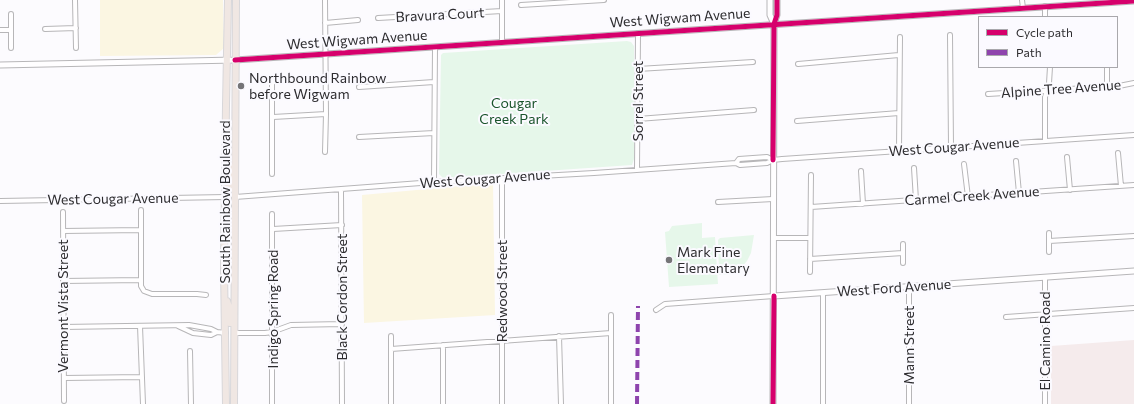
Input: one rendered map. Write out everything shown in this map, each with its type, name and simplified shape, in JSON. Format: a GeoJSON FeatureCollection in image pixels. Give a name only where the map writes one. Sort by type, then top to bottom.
{"type":"FeatureCollection","features":[{"type":"Feature","properties":{"kind":"main road","name":"South Rainbow Boulevard"},"geometry":{"type":"LineString","coordinates":[[226,404],[225,298],[228,0]]}},
{"type":"Feature","properties":{"kind":"main road","name":"South Rainbow Boulevard"},"geometry":{"type":"LineString","coordinates":[[234,404],[236,0]]}},
{"type":"Feature","properties":{"kind":"main road"},"geometry":{"type":"LineString","coordinates":[[226,157],[230,167],[232,194],[235,197]]}},
{"type":"Feature","properties":{"kind":"main road"},"geometry":{"type":"LineString","coordinates":[[226,198],[230,206],[231,235],[234,241]]}},
{"type":"Feature","properties":{"kind":"main road"},"geometry":{"type":"LineString","coordinates":[[225,298],[230,307],[231,328],[234,333]]}},
{"type":"Feature","properties":{"kind":"main road"},"geometry":{"type":"LineString","coordinates":[[226,333],[230,339],[230,360],[234,374]]}},
{"type":"Feature","properties":{"kind":"street"},"geometry":{"type":"LineString","coordinates":[[75,0],[76,48]]}},
{"type":"Feature","properties":{"kind":"street"},"geometry":{"type":"LineString","coordinates":[[325,0],[325,152]]}},
{"type":"Feature","properties":{"kind":"street"},"geometry":{"type":"LineString","coordinates":[[502,0],[502,42]]}},
{"type":"Feature","properties":{"kind":"street"},"geometry":{"type":"LineString","coordinates":[[521,6],[604,0]]}},
{"type":"Feature","properties":{"kind":"street"},"geometry":{"type":"LineString","coordinates":[[770,0],[770,15],[774,24]]}},
{"type":"Feature","properties":{"kind":"street"},"geometry":{"type":"LineString","coordinates":[[773,404],[774,24],[777,15],[777,0]]}},
{"type":"Feature","properties":{"kind":"street"},"geometry":{"type":"LineString","coordinates":[[1022,0],[1022,8]]}},
{"type":"Feature","properties":{"kind":"street","name":"West Wigwam Avenue"},"geometry":{"type":"LineString","coordinates":[[0,65],[235,60],[1134,1]]}},
{"type":"Feature","properties":{"kind":"street"},"geometry":{"type":"LineString","coordinates":[[1044,6],[1045,16]]}},
{"type":"Feature","properties":{"kind":"street","name":"Bravura Court"},"geometry":{"type":"LineString","coordinates":[[378,18],[502,11]]}},
{"type":"Feature","properties":{"kind":"street"},"geometry":{"type":"LineString","coordinates":[[11,14],[11,48]]}},
{"type":"Feature","properties":{"kind":"street"},"geometry":{"type":"LineString","coordinates":[[325,23],[358,20]]}},
{"type":"Feature","properties":{"kind":"street"},"geometry":{"type":"LineString","coordinates":[[45,29],[76,28]]}},
{"type":"Feature","properties":{"kind":"street"},"geometry":{"type":"LineString","coordinates":[[0,30],[11,30]]}},
{"type":"Feature","properties":{"kind":"street","name":"Sorrel Street"},"geometry":{"type":"LineString","coordinates":[[638,33],[638,170]]}},
{"type":"Feature","properties":{"kind":"street"},"geometry":{"type":"LineString","coordinates":[[950,35],[951,147]]}},
{"type":"Feature","properties":{"kind":"street"},"geometry":{"type":"LineString","coordinates":[[899,150],[900,37]]}},
{"type":"Feature","properties":{"kind":"street"},"geometry":{"type":"LineString","coordinates":[[434,182],[435,47]]}},
{"type":"Feature","properties":{"kind":"street"},"geometry":{"type":"LineString","coordinates":[[798,64],[899,55]]}},
{"type":"Feature","properties":{"kind":"street"},"geometry":{"type":"LineString","coordinates":[[638,69],[753,62]]}},
{"type":"Feature","properties":{"kind":"street"},"geometry":{"type":"LineString","coordinates":[[1045,140],[1045,97],[1050,68]]}},
{"type":"Feature","properties":{"kind":"street"},"geometry":{"type":"LineString","coordinates":[[1107,68],[1107,86]]}},
{"type":"Feature","properties":{"kind":"street"},"geometry":{"type":"LineString","coordinates":[[272,79],[272,174]]}},
{"type":"Feature","properties":{"kind":"street"},"geometry":{"type":"LineString","coordinates":[[359,87],[434,82]]}},
{"type":"Feature","properties":{"kind":"street","name":"Alpine Tree Avenue"},"geometry":{"type":"LineString","coordinates":[[988,94],[1047,91],[1134,83]]}},
{"type":"Feature","properties":{"kind":"street"},"geometry":{"type":"LineString","coordinates":[[638,119],[754,110]]}},
{"type":"Feature","properties":{"kind":"street"},"geometry":{"type":"LineString","coordinates":[[797,121],[899,113]]}},
{"type":"Feature","properties":{"kind":"street"},"geometry":{"type":"LineString","coordinates":[[273,117],[326,114]]}},
{"type":"Feature","properties":{"kind":"street"},"geometry":{"type":"LineString","coordinates":[[359,137],[434,133]]}},
{"type":"Feature","properties":{"kind":"street","name":"West Cougar Avenue"},"geometry":{"type":"LineString","coordinates":[[235,197],[434,182],[736,163],[740,159],[767,157],[773,160],[1134,134]]}},
{"type":"Feature","properties":{"kind":"street"},"geometry":{"type":"LineString","coordinates":[[1118,153],[1121,186]]}},
{"type":"Feature","properties":{"kind":"street"},"geometry":{"type":"LineString","coordinates":[[1067,157],[1070,190]]}},
{"type":"Feature","properties":{"kind":"street"},"geometry":{"type":"LineString","coordinates":[[1016,161],[1019,193]]}},
{"type":"Feature","properties":{"kind":"street"},"geometry":{"type":"LineString","coordinates":[[964,164],[968,196]]}},
{"type":"Feature","properties":{"kind":"street"},"geometry":{"type":"LineString","coordinates":[[914,168],[916,200]]}},
{"type":"Feature","properties":{"kind":"street"},"geometry":{"type":"LineString","coordinates":[[861,171],[863,204]]}},
{"type":"Feature","properties":{"kind":"street"},"geometry":{"type":"LineString","coordinates":[[810,272],[811,175]]}},
{"type":"Feature","properties":{"kind":"street","name":"Redwood Street"},"geometry":{"type":"LineString","coordinates":[[502,178],[502,404]]}},
{"type":"Feature","properties":{"kind":"street","name":"Carmel Creek Avenue"},"geometry":{"type":"LineString","coordinates":[[811,207],[1134,185]]}},
{"type":"Feature","properties":{"kind":"street","name":"Black Cordon Street"},"geometry":{"type":"LineString","coordinates":[[341,189],[342,404]]}},
{"type":"Feature","properties":{"kind":"street","name":"West Cougar Avenue"},"geometry":{"type":"LineString","coordinates":[[0,200],[226,198]]}},
{"type":"Feature","properties":{"kind":"street"},"geometry":{"type":"LineString","coordinates":[[718,202],[773,199]]}},
{"type":"Feature","properties":{"kind":"street"},"geometry":{"type":"LineString","coordinates":[[141,210],[141,286],[144,291],[152,294],[206,295]]}},
{"type":"Feature","properties":{"kind":"street","name":"Vermont Vista Street"},"geometry":{"type":"LineString","coordinates":[[63,212],[64,401]]}},
{"type":"Feature","properties":{"kind":"street","name":"Indigo Spring Road"},"geometry":{"type":"LineString","coordinates":[[272,214],[272,404]]}},
{"type":"Feature","properties":{"kind":"street"},"geometry":{"type":"LineString","coordinates":[[273,229],[342,225]]}},
{"type":"Feature","properties":{"kind":"street"},"geometry":{"type":"LineString","coordinates":[[63,231],[141,230]]}},
{"type":"Feature","properties":{"kind":"street"},"geometry":{"type":"LineString","coordinates":[[1049,233],[1049,252]]}},
{"type":"Feature","properties":{"kind":"street"},"geometry":{"type":"LineString","coordinates":[[1049,242],[1134,236]]}},
{"type":"Feature","properties":{"kind":"street"},"geometry":{"type":"LineString","coordinates":[[774,238],[810,238]]}},
{"type":"Feature","properties":{"kind":"street"},"geometry":{"type":"LineString","coordinates":[[903,244],[903,263]]}},
{"type":"Feature","properties":{"kind":"street"},"geometry":{"type":"LineString","coordinates":[[810,259],[903,253]]}},
{"type":"Feature","properties":{"kind":"street","name":"West Ford Avenue"},"geometry":{"type":"LineString","coordinates":[[656,310],[665,304],[1134,271]]}},
{"type":"Feature","properties":{"kind":"street","name":"El Camino Road"},"geometry":{"type":"LineString","coordinates":[[1045,278],[1045,404]]}},
{"type":"Feature","properties":{"kind":"street"},"geometry":{"type":"LineString","coordinates":[[63,281],[141,280]]}},
{"type":"Feature","properties":{"kind":"street","name":"Mann Street"},"geometry":{"type":"LineString","coordinates":[[909,287],[909,404]]}},
{"type":"Feature","properties":{"kind":"street"},"geometry":{"type":"LineString","coordinates":[[823,293],[823,404]]}},
{"type":"Feature","properties":{"kind":"street"},"geometry":{"type":"LineString","coordinates":[[1006,317],[1134,308]]}},
{"type":"Feature","properties":{"kind":"street"},"geometry":{"type":"LineString","coordinates":[[611,315],[611,404]]}},
{"type":"Feature","properties":{"kind":"street"},"geometry":{"type":"LineString","coordinates":[[234,333],[272,332],[291,325],[342,324]]}},
{"type":"Feature","properties":{"kind":"street"},"geometry":{"type":"LineString","coordinates":[[63,328],[189,325],[226,333]]}},
{"type":"Feature","properties":{"kind":"street"},"geometry":{"type":"LineString","coordinates":[[140,326],[140,364],[143,404]]}},
{"type":"Feature","properties":{"kind":"street"},"geometry":{"type":"LineString","coordinates":[[391,349],[611,333]]}},
{"type":"Feature","properties":{"kind":"street"},"geometry":{"type":"LineString","coordinates":[[391,336],[391,404]]}},
{"type":"Feature","properties":{"kind":"street"},"geometry":{"type":"LineString","coordinates":[[559,336],[561,404]]}},
{"type":"Feature","properties":{"kind":"street"},"geometry":{"type":"LineString","coordinates":[[443,345],[443,404]]}},
{"type":"Feature","properties":{"kind":"street"},"geometry":{"type":"LineString","coordinates":[[190,351],[191,404]]}},
{"type":"Feature","properties":{"kind":"street"},"geometry":{"type":"LineString","coordinates":[[64,378],[142,377]]}},
{"type":"Feature","properties":{"kind":"shaded area"},"geometry":{"type":"Polygon","coordinates":[[[1134,340],[1134,404],[1051,404],[1051,346],[1134,340]]]}},
{"type":"Feature","properties":{"kind":"green space","name":"Cougar Creek Park"},"geometry":{"type":"Polygon","coordinates":[[[627,41],[631,42],[634,46],[634,159],[632,165],[443,178],[439,174],[441,55],[443,53],[627,41]]]}},
{"type":"Feature","properties":{"kind":"green space"},"geometry":{"type":"Polygon","coordinates":[[[702,223],[702,238],[715,237],[718,284],[669,287],[665,232],[669,231],[672,226],[702,223]]]}},
{"type":"Feature","properties":{"kind":"green space"},"geometry":{"type":"Polygon","coordinates":[[[754,235],[751,253],[741,268],[732,274],[719,275],[718,240],[720,238],[754,235]]]}},
{"type":"Feature","properties":{"kind":"sand"},"geometry":{"type":"Polygon","coordinates":[[[100,0],[223,0],[224,48],[216,55],[100,56],[100,0]]]}},
{"type":"Feature","properties":{"kind":"sand"},"geometry":{"type":"Polygon","coordinates":[[[493,183],[495,315],[364,323],[362,195],[493,183]]]}},
{"type":"Feature","properties":{"kind":"marked path"},"geometry":{"type":"LineString","coordinates":[[637,404],[638,306]]}},
{"type":"Feature","properties":{"kind":"cycle path"},"geometry":{"type":"LineString","coordinates":[[773,160],[774,24],[777,15],[777,0]]}},
{"type":"Feature","properties":{"kind":"cycle path"},"geometry":{"type":"LineString","coordinates":[[235,60],[1134,1]]}},
{"type":"Feature","properties":{"kind":"cycle path"},"geometry":{"type":"LineString","coordinates":[[773,404],[774,296]]}},
{"type":"Feature","properties":{"kind":"place","name":"Northbound Rainbow before Wigwam"},"geometry":{"type":"Point","coordinates":[241,86]}},
{"type":"Feature","properties":{"kind":"place","name":"Mark Fine Elementary"},"geometry":{"type":"Point","coordinates":[669,260]}}]}
